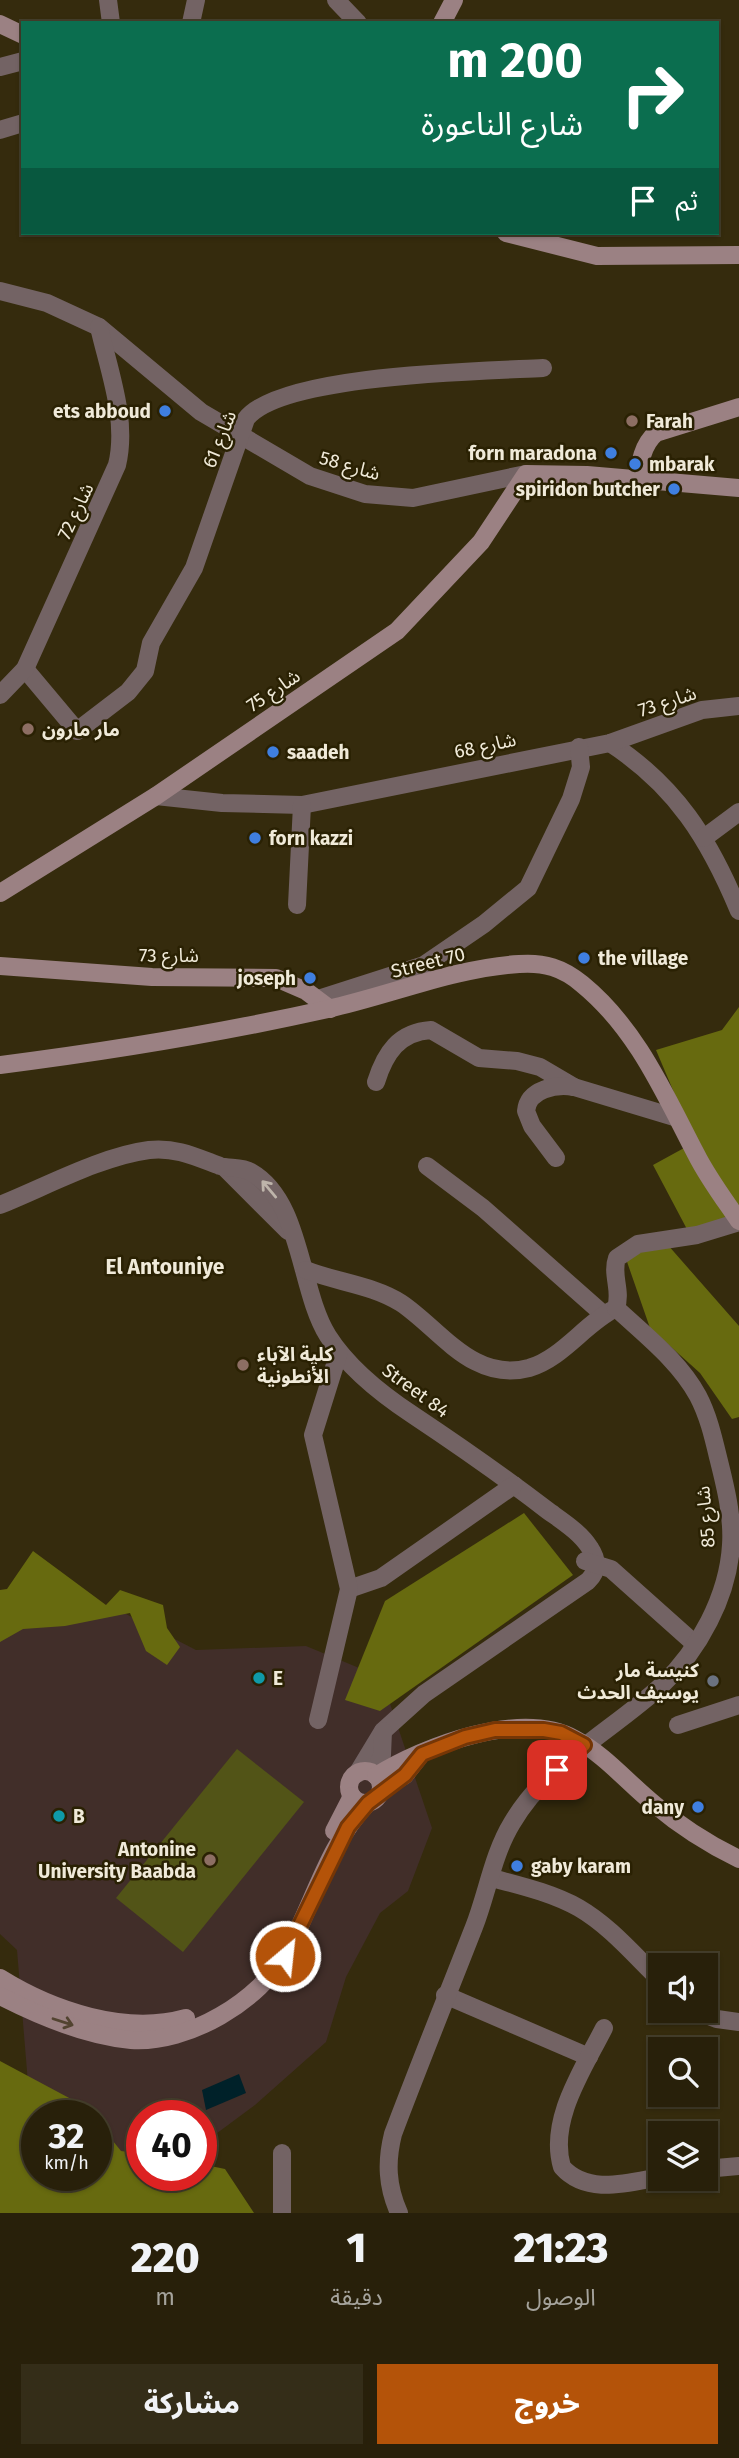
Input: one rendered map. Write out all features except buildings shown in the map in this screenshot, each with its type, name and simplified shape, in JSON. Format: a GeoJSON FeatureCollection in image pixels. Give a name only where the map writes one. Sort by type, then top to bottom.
{"type":"FeatureCollection","features":[{"type":"Feature","properties":{"kind":"street"},"geometry":{"type":"LineString","coordinates":[[108,0],[111,21]]}},
{"type":"Feature","properties":{"kind":"street"},"geometry":{"type":"LineString","coordinates":[[191,21],[196,0]]}},
{"type":"Feature","properties":{"kind":"street"},"geometry":{"type":"LineString","coordinates":[[336,0],[356,21]]}},
{"type":"Feature","properties":{"kind":"street"},"geometry":{"type":"LineString","coordinates":[[443,21],[454,0]]}},
{"type":"Feature","properties":{"kind":"street"},"geometry":{"type":"LineString","coordinates":[[0,24],[21,34]]}},
{"type":"Feature","properties":{"kind":"street"},"geometry":{"type":"LineString","coordinates":[[0,67],[21,62]]}},
{"type":"Feature","properties":{"kind":"street"},"geometry":{"type":"LineString","coordinates":[[0,131],[21,124]]}},
{"type":"Feature","properties":{"kind":"street"},"geometry":{"type":"LineString","coordinates":[[514,235],[597,256],[739,255]]}},
{"type":"Feature","properties":{"kind":"street","name":"شارع 58"},"geometry":{"type":"LineString","coordinates":[[0,291],[47,303],[99,327],[201,412],[310,477],[365,494],[413,498],[526,474],[739,488]]}},
{"type":"Feature","properties":{"kind":"street","name":"شارع 72"},"geometry":{"type":"LineString","coordinates":[[0,695],[25,669],[111,483],[122,447],[118,409],[99,327]]}},
{"type":"Feature","properties":{"kind":"street","name":"شارع 61"},"geometry":{"type":"LineString","coordinates":[[25,669],[77,731],[128,692],[145,671],[151,643],[194,568],[246,419],[260,406],[332,386],[428,374],[543,368]]}},
{"type":"Feature","properties":{"kind":"street"},"geometry":{"type":"LineString","coordinates":[[638,480],[641,458],[649,439],[656,433],[739,407]]}},
{"type":"Feature","properties":{"kind":"street","name":"شارع 75"},"geometry":{"type":"LineString","coordinates":[[0,894],[156,796],[397,631],[481,542],[526,474]]}},
{"type":"Feature","properties":{"kind":"street","name":"شارع 73"},"geometry":{"type":"LineString","coordinates":[[610,743],[702,710],[739,706]]}},
{"type":"Feature","properties":{"kind":"street"},"geometry":{"type":"LineString","coordinates":[[610,743],[662,782],[704,838],[739,911]]}},
{"type":"Feature","properties":{"kind":"street","name":"شارع 68"},"geometry":{"type":"LineString","coordinates":[[156,796],[222,803],[302,805],[579,747],[610,743]]}},
{"type":"Feature","properties":{"kind":"street"},"geometry":{"type":"LineString","coordinates":[[324,1004],[424,965],[484,924],[528,888],[571,799],[581,767],[579,747]]}},
{"type":"Feature","properties":{"kind":"street"},"geometry":{"type":"LineString","coordinates":[[297,905],[302,805]]}},
{"type":"Feature","properties":{"kind":"street"},"geometry":{"type":"LineString","coordinates":[[704,838],[739,812]]}},
{"type":"Feature","properties":{"kind":"street","name":"Street 70"},"geometry":{"type":"LineString","coordinates":[[0,1065],[184,1038],[486,969],[517,964],[549,965],[582,984],[618,1020],[652,1070],[703,1167],[739,1222]]}},
{"type":"Feature","properties":{"kind":"street","name":"شارع 73"},"geometry":{"type":"LineString","coordinates":[[0,966],[152,977],[276,978],[324,1004]]}},
{"type":"Feature","properties":{"kind":"street"},"geometry":{"type":"LineString","coordinates":[[376,1082],[388,1052],[397,1042],[409,1034],[431,1030],[479,1058],[517,1061],[540,1067],[574,1087]]}},
{"type":"Feature","properties":{"kind":"street"},"geometry":{"type":"LineString","coordinates":[[556,1158],[532,1126],[527,1104],[549,1087],[560,1084],[574,1087],[677,1118]]}},
{"type":"Feature","properties":{"kind":"street","name":"Street 84"},"geometry":{"type":"LineString","coordinates":[[0,1205],[125,1156],[149,1150],[193,1154],[223,1167],[292,1235],[306,1270],[318,1318],[339,1352],[354,1368],[396,1404],[514,1485],[576,1532],[590,1562],[579,1587],[424,1694],[383,1731],[368,1786]]}},
{"type":"Feature","properties":{"kind":"street","name":"شارع 85"},"geometry":{"type":"LineString","coordinates":[[399,2213],[388,2178],[387,2157],[393,2134],[492,1878],[503,1839],[526,1802],[584,1745],[663,1684],[695,1644],[714,1609],[731,1546],[729,1510],[721,1468],[698,1396],[663,1351],[426,1166]]}},
{"type":"Feature","properties":{"kind":"street"},"geometry":{"type":"LineString","coordinates":[[306,1270],[372,1290],[401,1303],[456,1349],[497,1368],[513,1371],[544,1362],[609,1311],[619,1294],[615,1264],[623,1251],[647,1241],[682,1238],[739,1222]]}},
{"type":"Feature","properties":{"kind":"street"},"geometry":{"type":"LineString","coordinates":[[318,1720],[349,1589],[313,1435],[339,1352]]}},
{"type":"Feature","properties":{"kind":"street"},"geometry":{"type":"LineString","coordinates":[[349,1589],[381,1578],[514,1485]]}},
{"type":"Feature","properties":{"kind":"street"},"geometry":{"type":"LineString","coordinates":[[590,1562],[611,1569],[695,1644]]}},
{"type":"Feature","properties":{"kind":"street"},"geometry":{"type":"LineString","coordinates":[[678,1725],[739,1705]]}},
{"type":"Feature","properties":{"kind":"street"},"geometry":{"type":"LineString","coordinates":[[0,1996],[49,2018],[103,2027],[170,2023],[198,2015],[248,1984],[269,1961],[287,1934],[368,1786],[405,1775],[422,1754],[465,1737],[495,1730],[552,1731],[584,1745],[706,1843],[739,1859]]}},
{"type":"Feature","properties":{"kind":"street"},"geometry":{"type":"LineString","coordinates":[[492,1878],[549,1894],[582,1910],[605,1927],[648,1968]]}},
{"type":"Feature","properties":{"kind":"street"},"geometry":{"type":"LineString","coordinates":[[0,1978],[35,1997],[103,2027]]}},
{"type":"Feature","properties":{"kind":"street"},"geometry":{"type":"LineString","coordinates":[[445,1995],[589,2057]]}},
{"type":"Feature","properties":{"kind":"street"},"geometry":{"type":"LineString","coordinates":[[718,2019],[739,2022]]}},
{"type":"Feature","properties":{"kind":"street"},"geometry":{"type":"LineString","coordinates":[[604,2028],[563,2118],[558,2142],[562,2167],[581,2182],[600,2185],[648,2179]]}},
{"type":"Feature","properties":{"kind":"street"},"geometry":{"type":"LineString","coordinates":[[282,2153],[282,2213]]}},
{"type":"Feature","properties":{"kind":"street"},"geometry":{"type":"LineString","coordinates":[[718,2168],[739,2166]]}},
{"type":"Feature","properties":{"kind":"shaded area"},"geometry":{"type":"Polygon","coordinates":[[[739,1007],[739,1218],[689,1233],[653,1165],[695,1142],[656,1050],[722,1030],[739,1007]]]}},
{"type":"Feature","properties":{"kind":"shaded area"},"geometry":{"type":"Polygon","coordinates":[[[660,1236],[739,1326],[739,1417],[732,1419],[700,1373],[650,1328],[625,1256],[660,1236]]]}},
{"type":"Feature","properties":{"kind":"shaded area"},"geometry":{"type":"Polygon","coordinates":[[[524,1513],[573,1575],[380,1711],[345,1700],[385,1601],[524,1513]]]}},
{"type":"Feature","properties":{"kind":"shaded area"},"geometry":{"type":"Polygon","coordinates":[[[33,1551],[106,1605],[120,1590],[163,1605],[167,1628],[180,1647],[167,1665],[146,1651],[130,1613],[65,1626],[23,1629],[0,1642],[0,1590],[7,1589],[33,1551]]]}},
{"type":"Feature","properties":{"kind":"shaded area","name":"Antonine University Baabda"},"geometry":{"type":"Polygon","coordinates":[[[124,1613],[196,1650],[306,1646],[381,1677],[432,1828],[408,1891],[380,1913],[346,1977],[326,2042],[255,2105],[217,2133],[217,2100],[126,2100],[126,2156],[112,2151],[112,2100],[29,2100],[17,1950],[0,1934],[0,1627],[124,1613]]]}},
{"type":"Feature","properties":{"kind":"shaded area"},"geometry":{"type":"Polygon","coordinates":[[[237,1749],[304,1802],[183,1952],[116,1898],[237,1749]]]}},
{"type":"Feature","properties":{"kind":"shaded area"},"geometry":{"type":"Polygon","coordinates":[[[0,2061],[73,2100],[21,2100],[21,2191],[112,2191],[112,2140],[121,2151],[126,2152],[126,2191],[217,2191],[217,2167],[225,2169],[254,2213],[0,2213],[0,2061]]]}},
{"type":"Feature","properties":{"kind":"water"},"geometry":{"type":"Polygon","coordinates":[[[239,2074],[246,2093],[217,2105],[217,2100],[204,2100],[202,2090],[239,2074]]]}},
{"type":"Feature","properties":{"kind":"place","name":"ets abboud"},"geometry":{"type":"Point","coordinates":[165,411]}},
{"type":"Feature","properties":{"kind":"place","name":"Farah"},"geometry":{"type":"Point","coordinates":[632,421]}},
{"type":"Feature","properties":{"kind":"place","name":"forn maradona"},"geometry":{"type":"Point","coordinates":[611,453]}},
{"type":"Feature","properties":{"kind":"place","name":"mbarak"},"geometry":{"type":"Point","coordinates":[635,464]}},
{"type":"Feature","properties":{"kind":"place","name":"spiridon butcher"},"geometry":{"type":"Point","coordinates":[674,489]}},
{"type":"Feature","properties":{"kind":"place","name":"مار مارون"},"geometry":{"type":"Point","coordinates":[28,729]}},
{"type":"Feature","properties":{"kind":"place","name":"saadeh"},"geometry":{"type":"Point","coordinates":[273,752]}},
{"type":"Feature","properties":{"kind":"place","name":"forn kazzi"},"geometry":{"type":"Point","coordinates":[255,838]}},
{"type":"Feature","properties":{"kind":"place","name":"the village"},"geometry":{"type":"Point","coordinates":[584,958]}},
{"type":"Feature","properties":{"kind":"place","name":"joseph"},"geometry":{"type":"Point","coordinates":[310,978]}},
{"type":"Feature","properties":{"kind":"place","name":"كلية الآباء الأنطونية"},"geometry":{"type":"Point","coordinates":[243,1365]}},
{"type":"Feature","properties":{"kind":"place","name":"E"},"geometry":{"type":"Point","coordinates":[259,1678]}},
{"type":"Feature","properties":{"kind":"place","name":"كنيسة مار يوسيف الحدث"},"geometry":{"type":"Point","coordinates":[713,1681]}},
{"type":"Feature","properties":{"kind":"place","name":"dany"},"geometry":{"type":"Point","coordinates":[698,1807]}},
{"type":"Feature","properties":{"kind":"place","name":"B"},"geometry":{"type":"Point","coordinates":[59,1816]}},
{"type":"Feature","properties":{"kind":"place","name":"Antonine University Baabda"},"geometry":{"type":"Point","coordinates":[210,1860]}},
{"type":"Feature","properties":{"kind":"place","name":"gaby karam"},"geometry":{"type":"Point","coordinates":[517,1866]}},
{"type":"Feature","properties":{"kind":"district","name":"El Antouniye"},"geometry":{"type":"Point","coordinates":[165,1267]}},
{"type":"Feature","properties":{"kind":"route"},"geometry":{"type":"LineString","coordinates":[[285,1956],[325,1869],[348,1827],[381,1790],[405,1775],[422,1754],[465,1737],[495,1730],[544,1730],[561,1733],[584,1745],[557,1770]]}}]}
